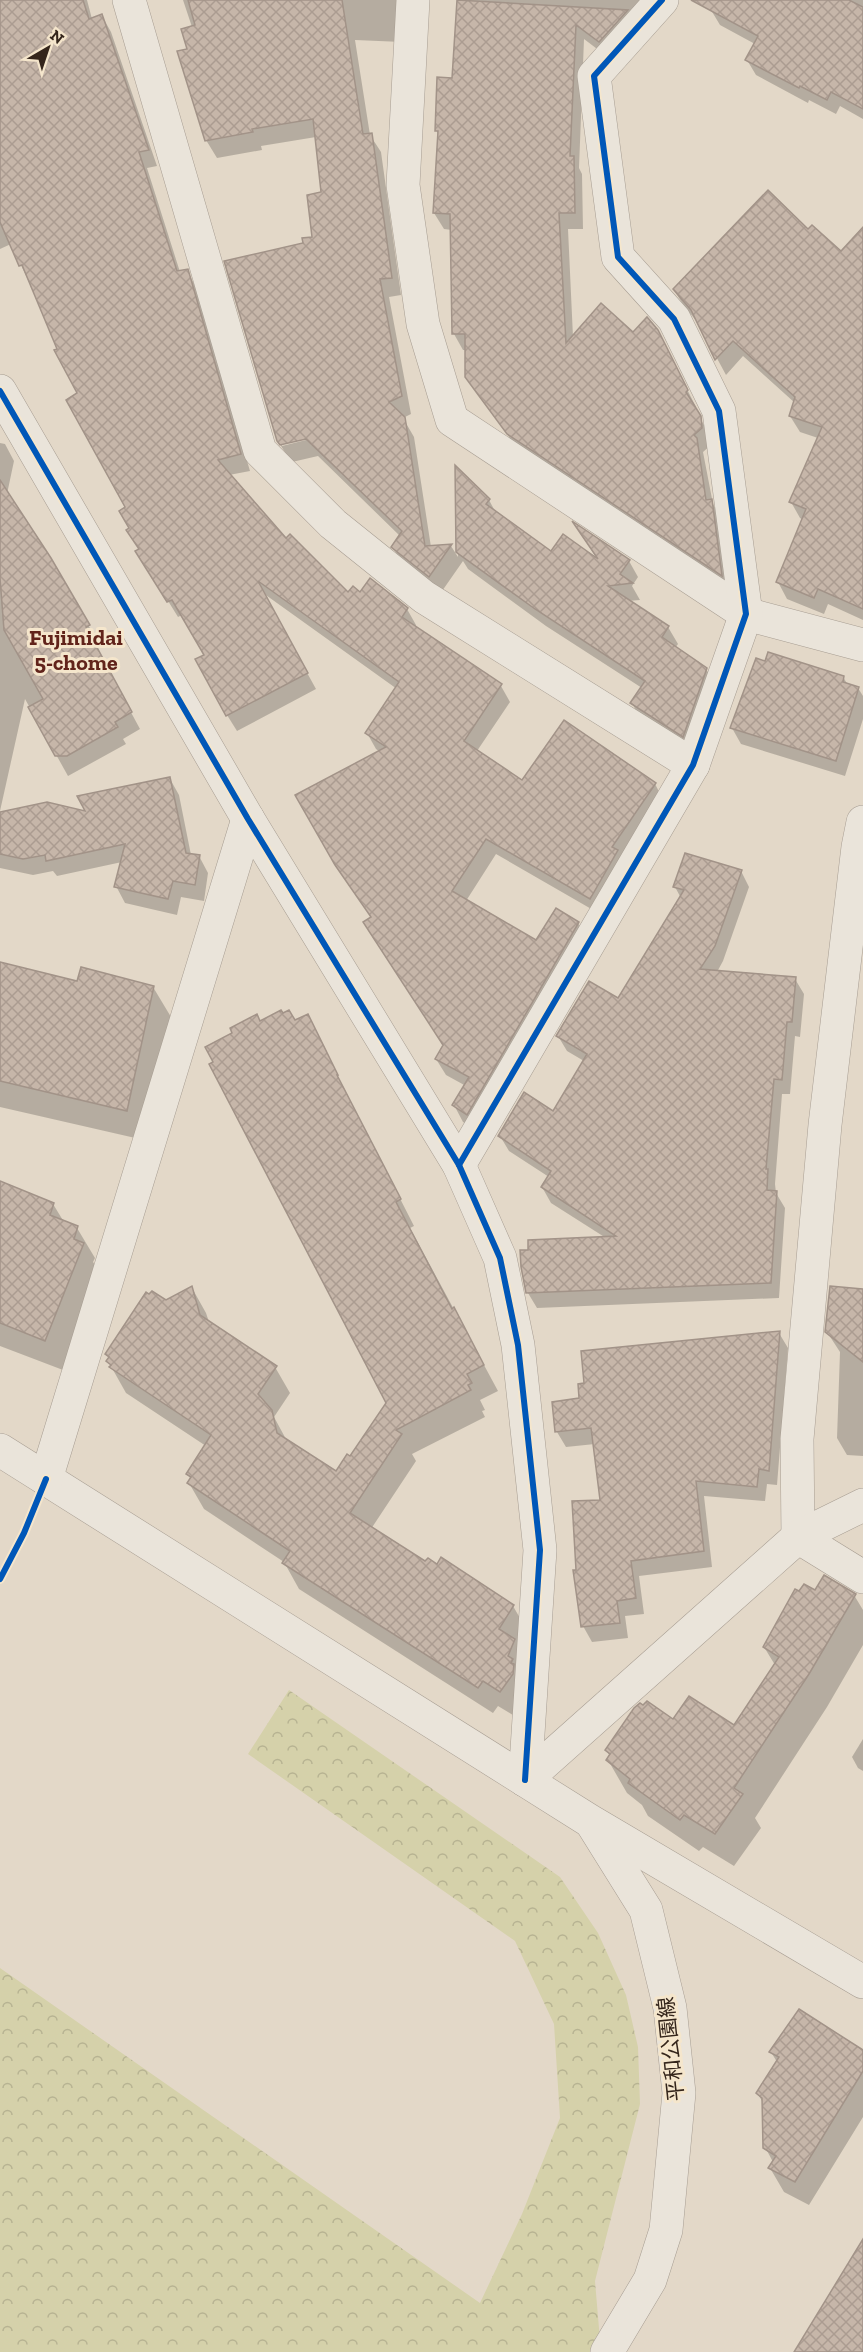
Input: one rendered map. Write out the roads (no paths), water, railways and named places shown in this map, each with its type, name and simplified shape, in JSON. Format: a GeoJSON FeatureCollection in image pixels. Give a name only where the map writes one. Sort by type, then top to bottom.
{"type":"FeatureCollection","features":[{"type":"Feature","properties":{"kind":"street"},"geometry":{"type":"LineString","coordinates":[[129,0],[260,452],[333,524],[424,597],[693,765]]}},
{"type":"Feature","properties":{"kind":"street"},"geometry":{"type":"LineString","coordinates":[[413,0],[403,185],[423,324],[452,420],[746,614],[863,645]]}},
{"type":"Feature","properties":{"kind":"street"},"geometry":{"type":"LineString","coordinates":[[459,1165],[693,765],[746,614],[719,411],[674,319],[618,257],[594,76],[662,0]]}},
{"type":"Feature","properties":{"kind":"street"},"geometry":{"type":"LineString","coordinates":[[0,391],[248,819],[459,1165],[500,1258],[518,1345],[540,1550],[525,1780]]}},
{"type":"Feature","properties":{"kind":"street"},"geometry":{"type":"LineString","coordinates":[[46,1479],[248,819]]}},
{"type":"Feature","properties":{"kind":"street"},"geometry":{"type":"LineString","coordinates":[[798,1537],[797,1438],[825,1125],[858,846],[863,822]]}},
{"type":"Feature","properties":{"kind":"street"},"geometry":{"type":"LineString","coordinates":[[0,1450],[590,1821],[863,1982]]}},
{"type":"Feature","properties":{"kind":"street"},"geometry":{"type":"LineString","coordinates":[[525,1780],[798,1537],[863,1505]]}},
{"type":"Feature","properties":{"kind":"street"},"geometry":{"type":"LineString","coordinates":[[798,1537],[863,1577]]}},
{"type":"Feature","properties":{"kind":"street","name":"平和公園線"},"geometry":{"type":"LineString","coordinates":[[590,1821],[646,1910],[670,2008],[679,2093],[666,2230],[650,2280],[608,2352]]}},
{"type":"Feature","properties":{"kind":"district","name":"Fujimidai 5-chome"},"geometry":{"type":"Point","coordinates":[76,650]}}]}
